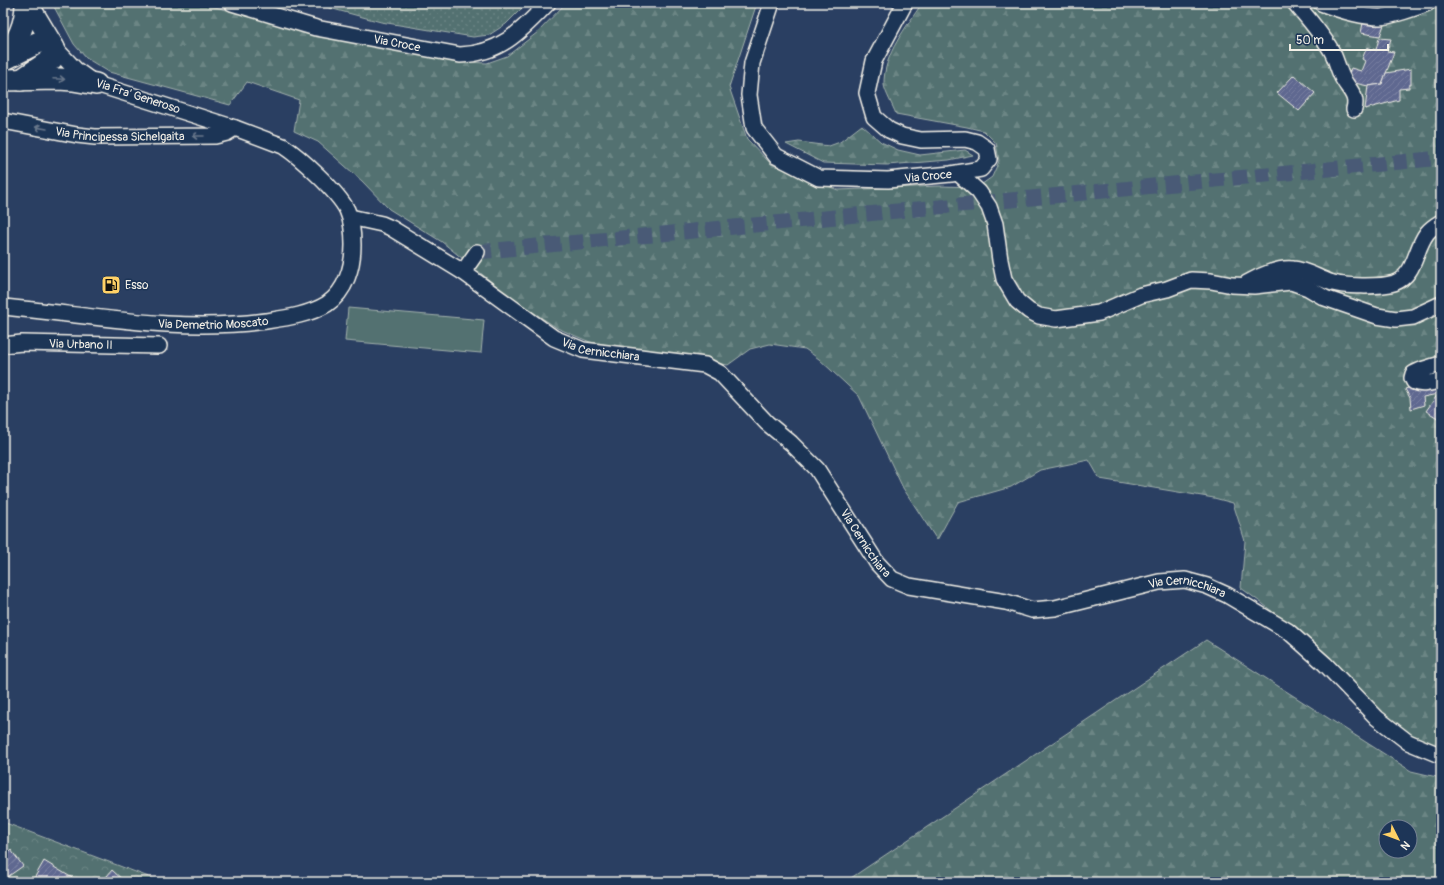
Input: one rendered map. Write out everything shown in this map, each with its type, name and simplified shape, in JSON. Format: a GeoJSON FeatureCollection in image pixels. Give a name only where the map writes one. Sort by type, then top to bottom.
{"type":"FeatureCollection","features":[{"type":"Feature","properties":{"kind":"highway"},"geometry":{"type":"LineString","coordinates":[[3,59],[15,44],[23,28],[27,3]]}},
{"type":"Feature","properties":{"kind":"highway"},"geometry":{"type":"LineString","coordinates":[[3,59],[43,41],[49,43],[55,48],[55,54],[52,59],[12,80]]}},
{"type":"Feature","properties":{"kind":"highway"},"geometry":{"type":"LineString","coordinates":[[12,80],[58,79],[96,84]]}},
{"type":"Feature","properties":{"kind":"main road","name":"Via Fra' Generoso"},"geometry":{"type":"LineString","coordinates":[[27,3],[55,48]]}},
{"type":"Feature","properties":{"kind":"street","name":"Via Croce"},"geometry":{"type":"LineString","coordinates":[[232,3],[316,28],[460,55],[473,55],[494,49],[515,35],[548,3]]}},
{"type":"Feature","properties":{"kind":"street","name":"Via Croce"},"geometry":{"type":"LineString","coordinates":[[772,3],[752,63],[749,95],[754,128],[776,156],[820,178],[888,180],[958,173],[981,169],[989,159],[987,149],[977,142],[965,139],[921,140],[902,136],[889,130],[874,116],[867,93],[874,60],[905,3]]}},
{"type":"Feature","properties":{"kind":"street"},"geometry":{"type":"LineString","coordinates":[[1295,3],[1332,51],[1339,70],[1354,96],[1356,102],[1354,109]]}},
{"type":"Feature","properties":{"kind":"street"},"geometry":{"type":"LineString","coordinates":[[1321,3],[1356,14],[1380,17],[1414,9],[1428,3]]}},
{"type":"Feature","properties":{"kind":"street","name":"Via Fra' Generoso"},"geometry":{"type":"LineString","coordinates":[[55,48],[75,69],[96,84],[235,128],[290,150],[316,173],[340,198],[350,217]]}},
{"type":"Feature","properties":{"kind":"street","name":"Via Principessa Sichelgaita"},"geometry":{"type":"LineString","coordinates":[[3,121],[77,135],[108,137],[215,136],[227,133],[235,128]]}},
{"type":"Feature","properties":{"kind":"street"},"geometry":{"type":"LineString","coordinates":[[958,173],[979,192],[989,207],[995,224],[1004,279],[1017,301],[1029,311],[1039,316],[1056,319],[1099,313],[1141,295],[1167,289],[1191,280],[1210,281],[1242,286],[1290,282],[1308,288],[1325,298],[1377,316],[1396,319],[1413,317],[1441,304]]}},
{"type":"Feature","properties":{"kind":"street","name":"Via Cernicchiara"},"geometry":{"type":"LineString","coordinates":[[350,217],[382,224],[391,228],[463,272],[554,338],[583,350],[705,365],[720,373],[767,423],[791,443],[816,469],[877,563],[892,579],[909,586],[1006,602],[1032,610],[1055,608],[1159,582],[1185,580],[1207,586],[1241,603],[1288,631],[1325,664],[1377,718],[1408,742],[1437,754],[1441,754]]}},
{"type":"Feature","properties":{"kind":"street","name":"Via Demetrio Moscato"},"geometry":{"type":"LineString","coordinates":[[3,307],[138,322],[203,326],[252,322],[299,315],[316,310],[328,303],[338,294],[346,282],[353,253],[353,236],[350,217]]}},
{"type":"Feature","properties":{"kind":"street"},"geometry":{"type":"LineString","coordinates":[[1242,286],[1256,278],[1272,272],[1292,269],[1306,272],[1332,283],[1346,286],[1394,283],[1410,272],[1426,234],[1431,228],[1441,222]]}},
{"type":"Feature","properties":{"kind":"street"},"geometry":{"type":"LineString","coordinates":[[463,272],[477,252]]}},
{"type":"Feature","properties":{"kind":"street","name":"Via Urbano II"},"geometry":{"type":"LineString","coordinates":[[3,344],[22,343],[159,346]]}},
{"type":"Feature","properties":{"kind":"street"},"geometry":{"type":"LineString","coordinates":[[1441,364],[1418,371],[1412,376],[1414,382],[1418,384],[1441,381]]}},
{"type":"Feature","properties":{"kind":"green space"},"geometry":{"type":"Polygon","coordinates":[[[52,3],[199,3],[349,41],[464,62],[487,63],[507,56],[538,32],[566,3],[757,3],[729,87],[747,139],[771,164],[838,190],[940,186],[978,187],[992,177],[999,161],[996,143],[984,131],[896,114],[886,91],[884,85],[887,62],[897,41],[922,3],[1441,3],[1441,750],[1418,745],[1341,677],[1320,650],[1241,588],[1245,541],[1233,503],[1214,498],[1100,479],[1089,460],[1040,470],[1011,487],[958,502],[937,540],[903,488],[859,396],[819,359],[805,349],[770,344],[750,349],[728,365],[590,342],[557,328],[509,296],[442,242],[389,209],[362,181],[318,142],[294,131],[299,100],[247,82],[230,105],[109,72],[86,58],[74,44],[52,3]]]}},
{"type":"Feature","properties":{"kind":"green space"},"geometry":{"type":"Polygon","coordinates":[[[311,3],[527,3],[506,24],[489,35],[473,37],[381,22],[311,3]]]}},
{"type":"Feature","properties":{"kind":"green space"},"geometry":{"type":"Polygon","coordinates":[[[862,125],[881,142],[898,150],[920,155],[965,150],[973,155],[949,160],[887,165],[823,163],[786,144],[799,142],[829,146],[840,142],[862,125]]]}},
{"type":"Feature","properties":{"kind":"green space"},"geometry":{"type":"Polygon","coordinates":[[[348,308],[484,320],[481,353],[345,341],[348,308]]]}},
{"type":"Feature","properties":{"kind":"green space"},"geometry":{"type":"Polygon","coordinates":[[[1206,640],[1411,771],[1441,778],[1441,882],[845,882],[1206,640]]]}},
{"type":"Feature","properties":{"kind":"green space"},"geometry":{"type":"Polygon","coordinates":[[[3,822],[154,879],[165,882],[3,882],[3,822]]]}},
{"type":"Feature","properties":{"kind":"building"},"geometry":{"type":"Polygon","coordinates":[[[1367,18],[1385,22],[1380,36],[1361,33],[1363,23],[1365,24],[1367,18]]]}},
{"type":"Feature","properties":{"kind":"building"},"geometry":{"type":"Polygon","coordinates":[[[1379,38],[1391,39],[1387,51],[1394,52],[1382,84],[1368,86],[1346,81],[1351,68],[1361,71],[1365,61],[1362,59],[1367,47],[1376,50],[1379,38]]]}},
{"type":"Feature","properties":{"kind":"building"},"geometry":{"type":"Polygon","coordinates":[[[1411,69],[1411,85],[1409,85],[1409,88],[1399,89],[1399,100],[1365,109],[1368,86],[1382,84],[1386,73],[1411,69]]]}},
{"type":"Feature","properties":{"kind":"building"},"geometry":{"type":"Polygon","coordinates":[[[1294,75],[1315,93],[1299,111],[1277,93],[1294,75]]]}},
{"type":"Feature","properties":{"kind":"building"},"geometry":{"type":"Polygon","coordinates":[[[1415,386],[1441,387],[1441,420],[1426,411],[1438,394],[1423,397],[1424,405],[1411,409],[1410,398],[1405,389],[1415,386]]]}},
{"type":"Feature","properties":{"kind":"building"},"geometry":{"type":"Polygon","coordinates":[[[11,850],[23,866],[3,880],[3,854],[5,855],[11,850]]]}},
{"type":"Feature","properties":{"kind":"building"},"geometry":{"type":"Polygon","coordinates":[[[44,861],[79,882],[32,882],[44,861]]]}},
{"type":"Feature","properties":{"kind":"building"},"geometry":{"type":"Polygon","coordinates":[[[112,870],[125,882],[102,882],[112,870]]]}},
{"type":"Feature","properties":{"kind":"tunnel"},"geometry":{"type":"LineString","coordinates":[[477,252],[1441,158]]}},
{"type":"Feature","properties":{"kind":"place","name":"Esso"},"geometry":{"type":"Point","coordinates":[111,285]}}]}
